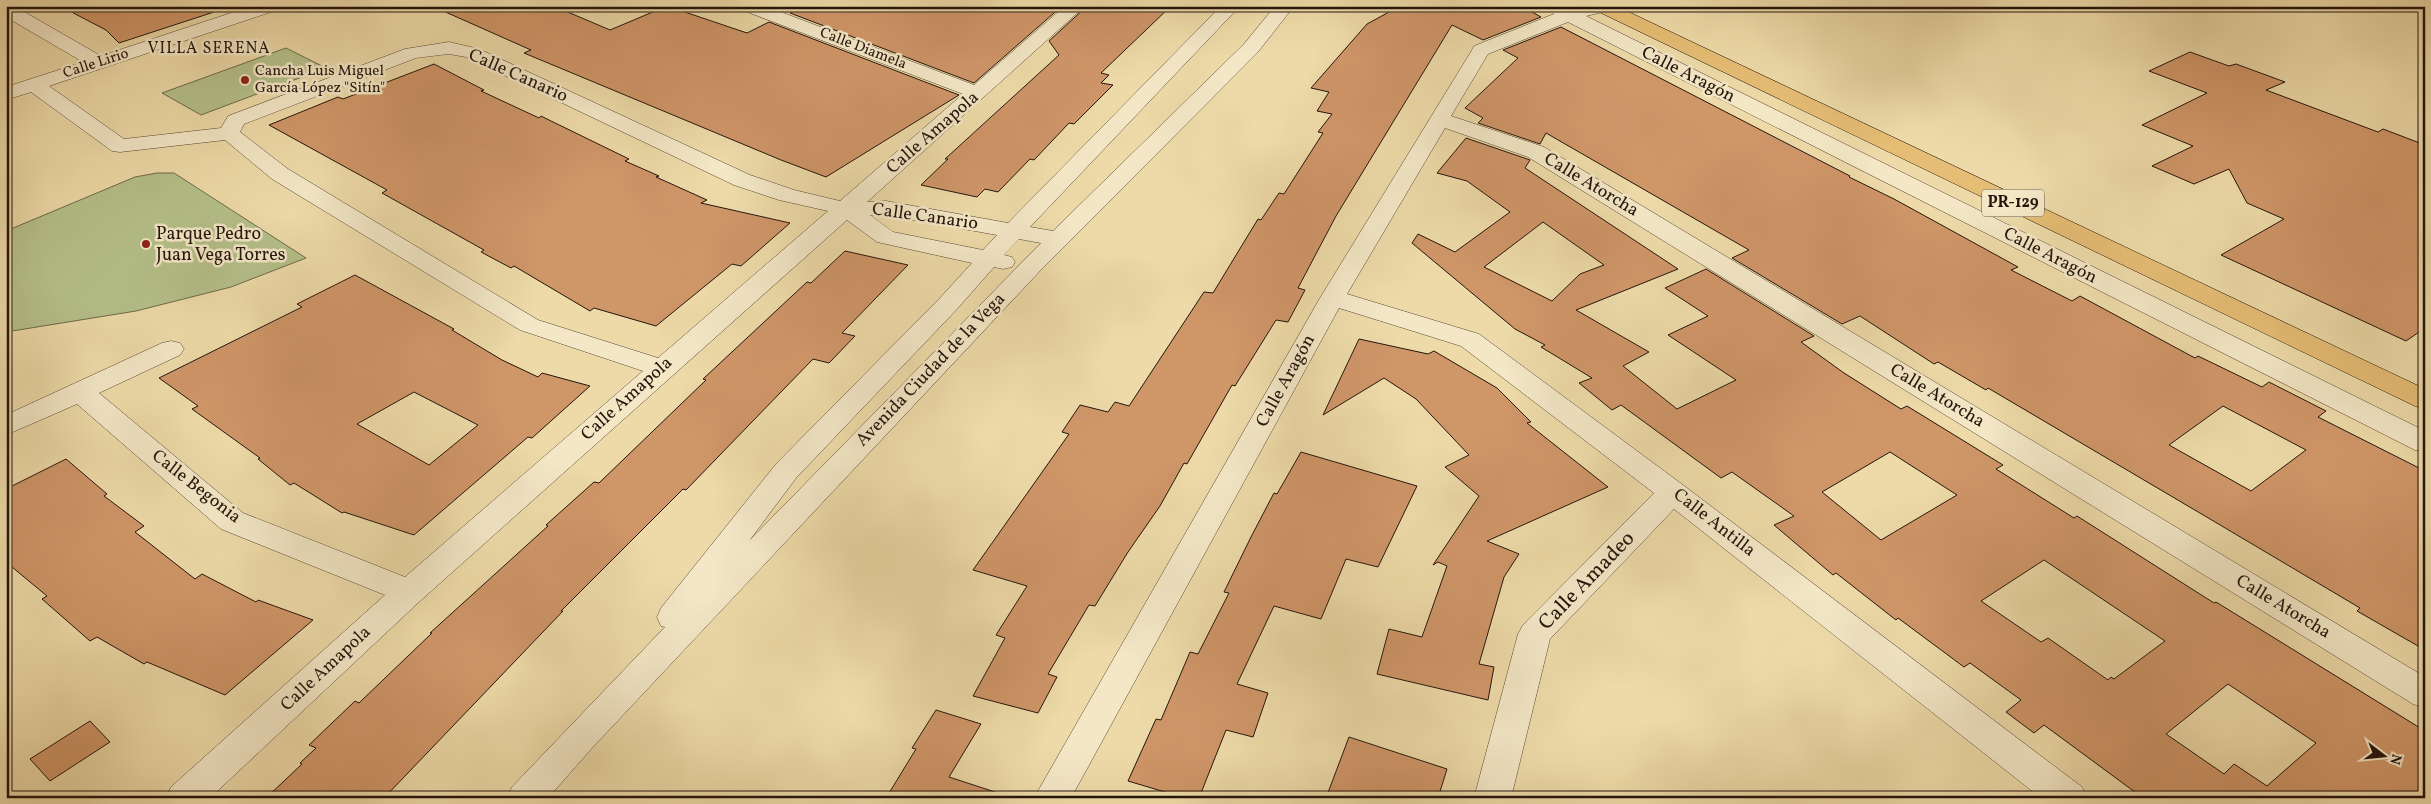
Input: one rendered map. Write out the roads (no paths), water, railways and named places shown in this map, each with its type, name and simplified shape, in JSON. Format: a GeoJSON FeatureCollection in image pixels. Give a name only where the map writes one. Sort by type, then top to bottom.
{"type":"FeatureCollection","features":[{"type":"Feature","properties":{"kind":"main road","name":"PR-129"},"geometry":{"type":"LineString","coordinates":[[1601,6],[2425,400]]}},
{"type":"Feature","properties":{"kind":"street","name":"Calle Lirio"},"geometry":{"type":"LineString","coordinates":[[6,94],[272,6]]}},
{"type":"Feature","properties":{"kind":"street","name":"Calle Diamela"},"geometry":{"type":"LineString","coordinates":[[748,6],[773,9],[978,93]]}},
{"type":"Feature","properties":{"kind":"street","name":"Calle Amapola"},"geometry":{"type":"LineString","coordinates":[[184,798],[409,592],[1076,6]]}},
{"type":"Feature","properties":{"kind":"street","name":"Avenida Ciudad de la Vega"},"geometry":{"type":"LineString","coordinates":[[580,737],[786,471],[949,303],[987,258],[1231,6]]}},
{"type":"Feature","properties":{"kind":"street","name":"Avenida Ciudad de la Vega"},"geometry":{"type":"LineString","coordinates":[[525,798],[580,737],[1030,267],[1251,48],[1285,6]]}},
{"type":"Feature","properties":{"kind":"street"},"geometry":{"type":"LineString","coordinates":[[1561,11],[1601,6]]}},
{"type":"Feature","properties":{"kind":"street"},"geometry":{"type":"LineString","coordinates":[[6,9],[99,63]]}},
{"type":"Feature","properties":{"kind":"street","name":"Calle Aragón"},"geometry":{"type":"LineString","coordinates":[[1052,798],[1332,298],[1481,50],[1561,11],[2425,443]]}},
{"type":"Feature","properties":{"kind":"street","name":"Calle Canario"},"geometry":{"type":"LineString","coordinates":[[229,133],[236,120],[412,53],[449,48],[472,53],[742,180],[786,196],[846,209],[886,208],[1060,239]]}},
{"type":"Feature","properties":{"kind":"street"},"geometry":{"type":"LineString","coordinates":[[34,85],[120,146],[229,133],[280,174],[529,325],[662,368]]}},
{"type":"Feature","properties":{"kind":"street","name":"Calle Atorcha"},"geometry":{"type":"LineString","coordinates":[[1439,119],[1536,152],[2425,694]]}},
{"type":"Feature","properties":{"kind":"street"},"geometry":{"type":"LineString","coordinates":[[846,209],[885,237],[1030,267]]}},
{"type":"Feature","properties":{"kind":"street","name":"Calle Antilla"},"geometry":{"type":"LineString","coordinates":[[1332,298],[1470,340],[1673,492],[2069,798]]}},
{"type":"Feature","properties":{"kind":"street"},"geometry":{"type":"LineString","coordinates":[[6,426],[170,350]]}},
{"type":"Feature","properties":{"kind":"street","name":"Calle Begonia"},"geometry":{"type":"LineString","coordinates":[[80,392],[232,521],[409,592]]}},
{"type":"Feature","properties":{"kind":"street","name":"Calle Amadeo"},"geometry":{"type":"LineString","coordinates":[[1492,798],[1535,634],[1673,492]]}},
{"type":"Feature","properties":{"kind":"place","name":"Cancha Luis Miguel García López \"Sitín\""},"geometry":{"type":"Point","coordinates":[245,80]}},
{"type":"Feature","properties":{"kind":"place","name":"Parque Pedro Juan Vega Torres"},"geometry":{"type":"Point","coordinates":[146,244]}},
{"type":"Feature","properties":{"kind":"district","name":"VILLA SERENA"},"geometry":{"type":"Point","coordinates":[209,49]}}]}
